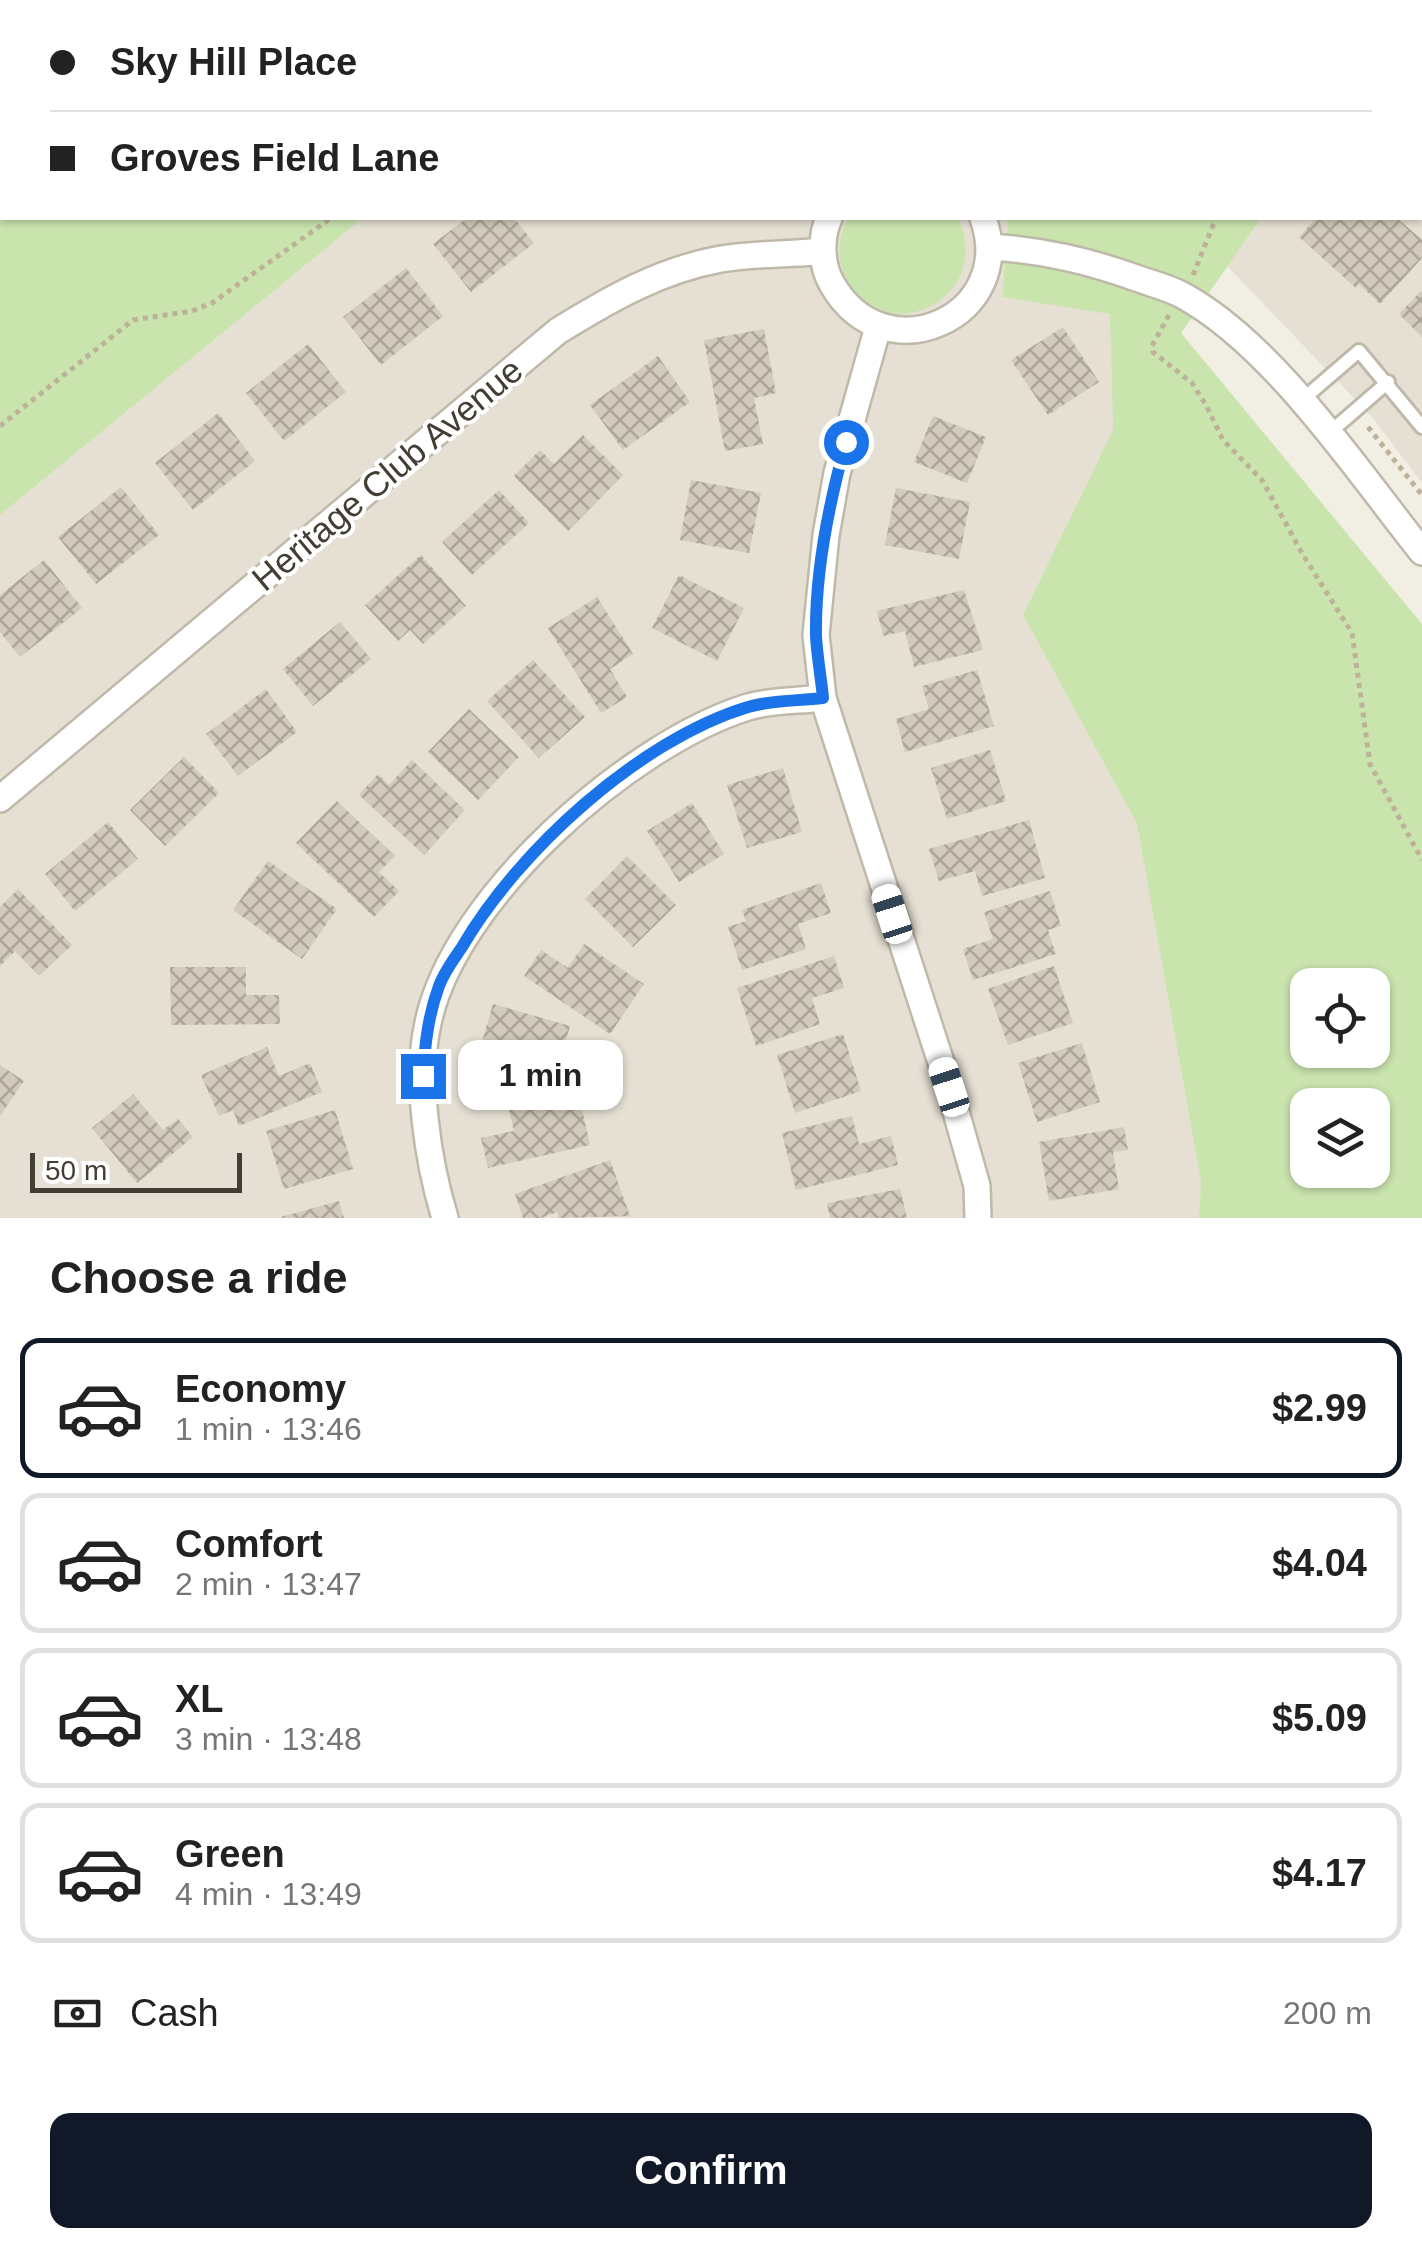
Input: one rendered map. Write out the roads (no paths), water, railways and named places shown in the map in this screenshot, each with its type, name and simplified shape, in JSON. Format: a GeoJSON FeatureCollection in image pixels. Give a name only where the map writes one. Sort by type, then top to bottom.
{"type":"FeatureCollection","features":[{"type":"Feature","properties":{"kind":"street"},"geometry":{"type":"LineString","coordinates":[[830,220],[823,251],[828,276],[841,299],[878,327],[908,331],[934,327],[975,296],[986,272],[989,247],[983,220]]}},
{"type":"Feature","properties":{"kind":"street"},"geometry":{"type":"LineString","coordinates":[[989,247],[1037,250],[1091,262],[1181,295],[1227,326],[1302,400],[1422,552]]}},
{"type":"Feature","properties":{"kind":"street","name":"Heritage Club Avenue"},"geometry":{"type":"LineString","coordinates":[[0,800],[558,331],[614,296],[671,270],[724,258],[823,251]]}},
{"type":"Feature","properties":{"kind":"street"},"geometry":{"type":"LineString","coordinates":[[878,327],[838,472],[826,535],[816,635],[823,698],[949,1087],[976,1186],[978,1218]]}},
{"type":"Feature","properties":{"kind":"street"},"geometry":{"type":"LineString","coordinates":[[445,1218],[435,1185],[423,1076],[428,1024],[440,982],[480,915],[529,854],[604,789],[674,739],[749,707],[823,698]]}},
{"type":"Feature","properties":{"kind":"lane"},"geometry":{"type":"LineString","coordinates":[[1302,400],[1360,351],[1422,427]]}},
{"type":"Feature","properties":{"kind":"lane"},"geometry":{"type":"LineString","coordinates":[[1328,434],[1388,382]]}}]}
